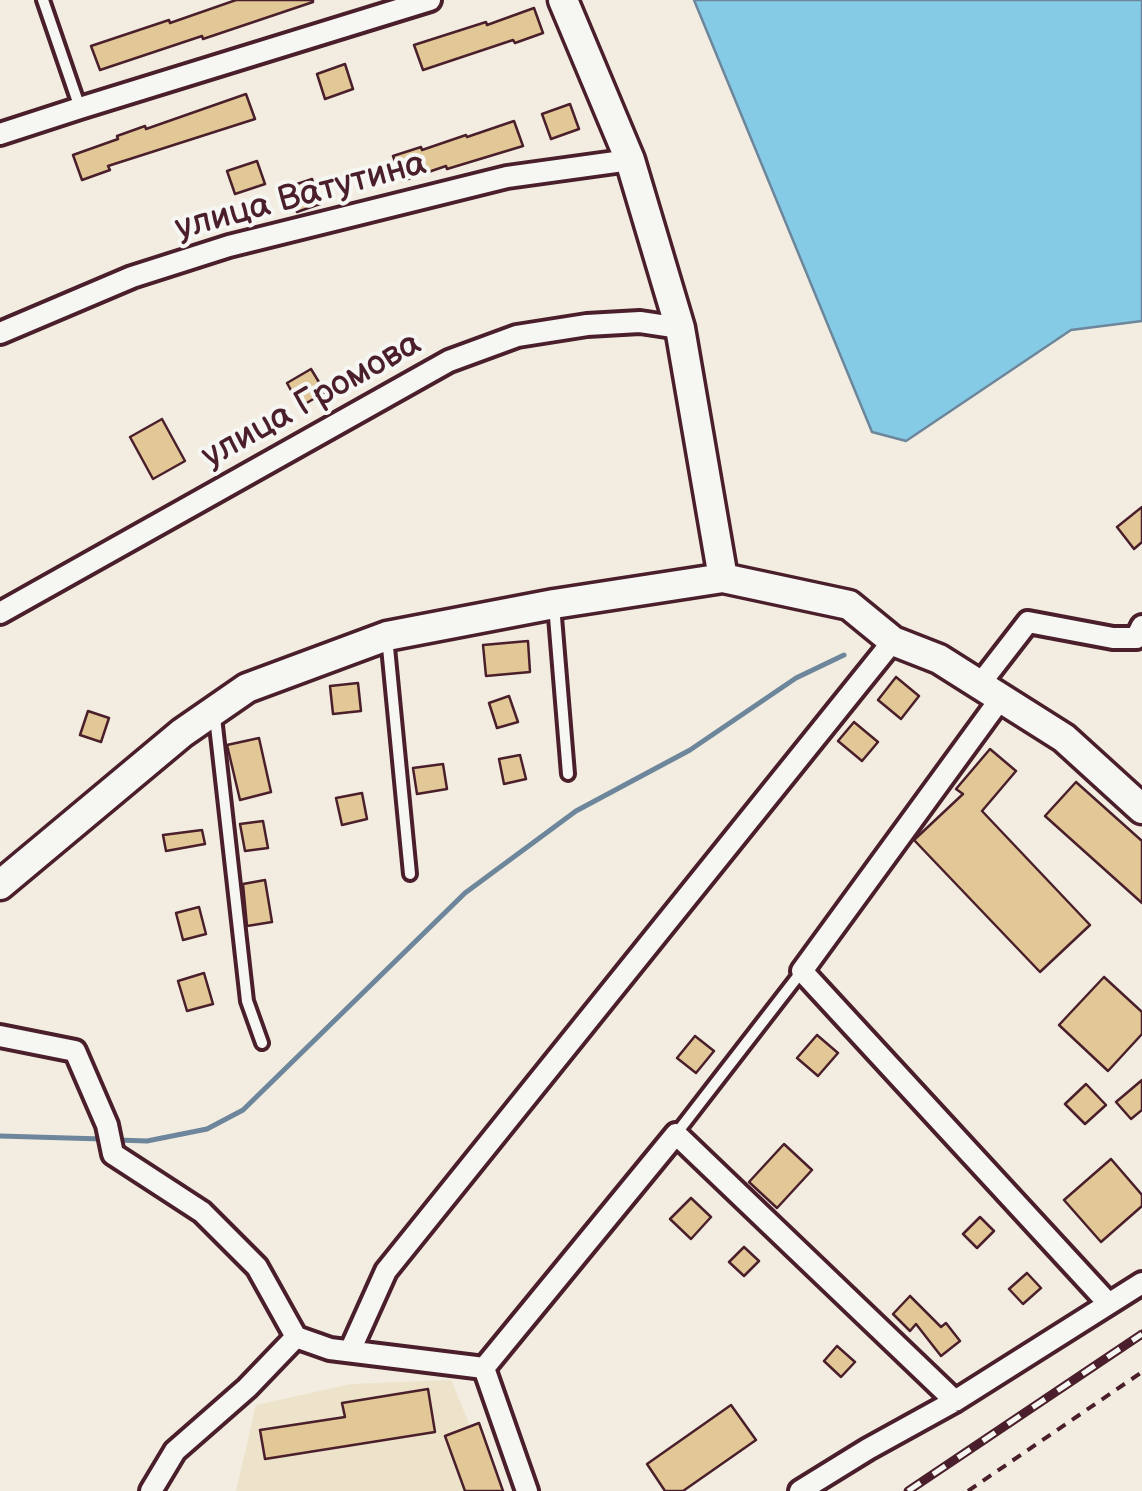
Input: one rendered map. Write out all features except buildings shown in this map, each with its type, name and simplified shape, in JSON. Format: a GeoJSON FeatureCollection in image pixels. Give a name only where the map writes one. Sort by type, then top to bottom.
{"type":"FeatureCollection","features":[{"type":"Feature","properties":{"kind":"main road"},"geometry":{"type":"LineString","coordinates":[[563,0],[630,160],[680,328],[723,578]]}},
{"type":"Feature","properties":{"kind":"main road"},"geometry":{"type":"LineString","coordinates":[[0,885],[182,732],[247,688],[387,636],[554,604],[723,578],[849,605],[893,641],[939,659],[1064,738],[1142,809]]}},
{"type":"Feature","properties":{"kind":"street"},"geometry":{"type":"LineString","coordinates":[[0,134],[430,0]]}},
{"type":"Feature","properties":{"kind":"street","name":"улица Ватутина"},"geometry":{"type":"LineString","coordinates":[[0,333],[132,277],[229,246],[507,176],[630,160]]}},
{"type":"Feature","properties":{"kind":"street","name":"улица Громова"},"geometry":{"type":"LineString","coordinates":[[0,613],[450,361],[516,336],[586,324],[640,322],[680,328]]}},
{"type":"Feature","properties":{"kind":"street"},"geometry":{"type":"LineString","coordinates":[[1109,1304],[802,971],[990,691],[1028,622],[1112,638],[1136,638],[1142,626]]}},
{"type":"Feature","properties":{"kind":"street"},"geometry":{"type":"LineString","coordinates":[[350,1351],[386,1270],[893,641]]}},
{"type":"Feature","properties":{"kind":"street"},"geometry":{"type":"LineString","coordinates":[[0,1036],[75,1051],[106,1125],[113,1154],[202,1212],[257,1267],[296,1336],[330,1349],[484,1368]]}},
{"type":"Feature","properties":{"kind":"street"},"geometry":{"type":"LineString","coordinates":[[484,1368],[676,1134],[955,1400]]}},
{"type":"Feature","properties":{"kind":"street"},"geometry":{"type":"LineString","coordinates":[[800,1491],[955,1400],[1142,1282]]}},
{"type":"Feature","properties":{"kind":"street"},"geometry":{"type":"LineString","coordinates":[[151,1491],[175,1451],[247,1388],[296,1336]]}},
{"type":"Feature","properties":{"kind":"street"},"geometry":{"type":"LineString","coordinates":[[484,1368],[527,1491]]}},
{"type":"Feature","properties":{"kind":"lane"},"geometry":{"type":"LineString","coordinates":[[43,0],[80,108]]}},
{"type":"Feature","properties":{"kind":"lane"},"geometry":{"type":"LineString","coordinates":[[554,604],[568,774]]}},
{"type":"Feature","properties":{"kind":"lane"},"geometry":{"type":"LineString","coordinates":[[387,636],[410,874]]}},
{"type":"Feature","properties":{"kind":"lane"},"geometry":{"type":"LineString","coordinates":[[214,711],[246,1001],[262,1043]]}},
{"type":"Feature","properties":{"kind":"lane"},"geometry":{"type":"LineString","coordinates":[[676,1134],[802,971]]}},
{"type":"Feature","properties":{"kind":"path"},"geometry":{"type":"LineString","coordinates":[[968,1491],[1142,1372]]}},
{"type":"Feature","properties":{"kind":"shaded area"},"geometry":{"type":"Polygon","coordinates":[[[451,1380],[497,1491],[236,1491],[256,1405],[351,1384],[451,1380]]]}},
{"type":"Feature","properties":{"kind":"water"},"geometry":{"type":"Polygon","coordinates":[[[694,0],[1142,0],[1142,321],[1071,330],[906,441],[872,432],[694,0]]]}},
{"type":"Feature","properties":{"kind":"waterway"},"geometry":{"type":"LineString","coordinates":[[118,1140],[147,1141],[207,1129],[243,1110],[465,893],[576,811],[690,750],[796,678],[844,655]]}},
{"type":"Feature","properties":{"kind":"waterway"},"geometry":{"type":"LineString","coordinates":[[0,1136],[102,1139]]}},
{"type":"Feature","properties":{"kind":"railway"},"geometry":{"type":"LineString","coordinates":[[908,1491],[1142,1334]]}}]}
